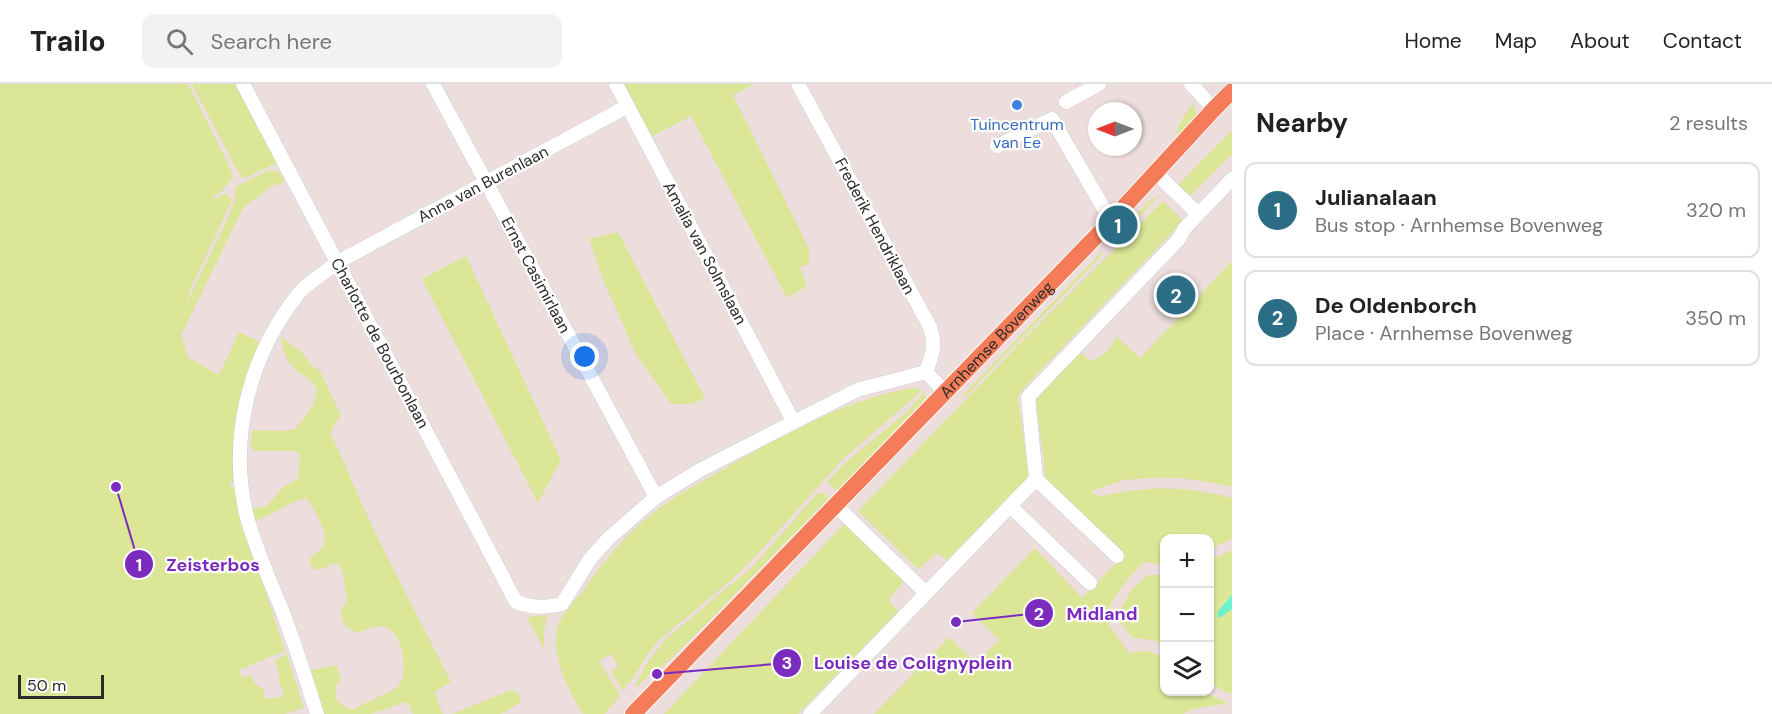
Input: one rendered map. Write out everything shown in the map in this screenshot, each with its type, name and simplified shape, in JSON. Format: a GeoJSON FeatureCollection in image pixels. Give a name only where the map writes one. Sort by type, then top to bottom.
{"type":"FeatureCollection","features":[{"type":"Feature","properties":{"kind":"main road","name":"Arnhemse Bovenweg"},"geometry":{"type":"LineString","coordinates":[[633,714],[1111,221],[1232,91]]}},
{"type":"Feature","properties":{"kind":"street","name":"Charlotte de Bourbonlaan"},"geometry":{"type":"LineString","coordinates":[[243,84],[516,602],[532,607],[562,604],[590,559],[609,538],[656,497]]}},
{"type":"Feature","properties":{"kind":"street","name":"Ernst Casimirlaan"},"geometry":{"type":"LineString","coordinates":[[433,84],[656,497]]}},
{"type":"Feature","properties":{"kind":"street","name":"Amalia van Solmslaan"},"geometry":{"type":"LineString","coordinates":[[616,84],[793,421]]}},
{"type":"Feature","properties":{"kind":"street","name":"Frederik Hendriklaan"},"geometry":{"type":"LineString","coordinates":[[798,84],[930,327],[934,340],[934,351],[926,372]]}},
{"type":"Feature","properties":{"kind":"street"},"geometry":{"type":"LineString","coordinates":[[1066,102],[1099,84]]}},
{"type":"Feature","properties":{"kind":"street"},"geometry":{"type":"LineString","coordinates":[[1191,84],[1214,109]]}},
{"type":"Feature","properties":{"kind":"street","name":"Anna van Burenlaan"},"geometry":{"type":"LineString","coordinates":[[317,714],[297,650],[249,521],[241,484],[239,447],[249,389],[268,340],[300,292],[338,262],[628,106]]}},
{"type":"Feature","properties":{"kind":"street"},"geometry":{"type":"LineString","coordinates":[[997,146],[1052,119],[1111,221]]}},
{"type":"Feature","properties":{"kind":"street"},"geometry":{"type":"LineString","coordinates":[[1156,173],[1198,214]]}},
{"type":"Feature","properties":{"kind":"street"},"geometry":{"type":"LineString","coordinates":[[1117,556],[1036,479],[1028,397],[1178,240],[1185,228],[1232,179]]}},
{"type":"Feature","properties":{"kind":"street"},"geometry":{"type":"LineString","coordinates":[[656,497],[700,470],[857,390],[926,372],[945,392]]}},
{"type":"Feature","properties":{"kind":"street"},"geometry":{"type":"LineString","coordinates":[[810,714],[1036,479]]}},
{"type":"Feature","properties":{"kind":"street"},"geometry":{"type":"LineString","coordinates":[[835,505],[926,593]]}},
{"type":"Feature","properties":{"kind":"street"},"geometry":{"type":"LineString","coordinates":[[1010,506],[1090,583]]}},
{"type":"Feature","properties":{"kind":"shaded area"},"geometry":{"type":"Polygon","coordinates":[[[0,84],[188,84],[233,177],[222,191],[214,196],[214,200],[225,193],[232,200],[190,290],[186,305],[229,215],[235,200],[235,187],[269,170],[278,171],[285,181],[277,186],[276,183],[244,207],[181,335],[188,357],[219,375],[239,332],[261,345],[235,482],[229,481],[231,487],[237,488],[251,547],[285,651],[239,670],[242,677],[251,675],[254,683],[263,689],[265,699],[281,697],[284,694],[278,680],[280,678],[275,660],[287,654],[304,708],[284,714],[0,714],[0,84]]]}},
{"type":"Feature","properties":{"kind":"shaded area"},"geometry":{"type":"Polygon","coordinates":[[[192,84],[237,84],[280,166],[274,164],[243,179],[192,84]]]}},
{"type":"Feature","properties":{"kind":"shaded area"},"geometry":{"type":"Polygon","coordinates":[[[623,84],[755,84],[733,95],[809,249],[809,263],[800,268],[807,286],[787,298],[691,116],[651,137],[623,84]]]}},
{"type":"Feature","properties":{"kind":"shaded area"},"geometry":{"type":"Polygon","coordinates":[[[1194,102],[1196,116],[1179,136],[1176,132],[1194,102]]]}},
{"type":"Feature","properties":{"kind":"shaded area"},"geometry":{"type":"Polygon","coordinates":[[[1232,130],[1232,154],[1191,195],[1187,194],[1178,185],[1232,130]]]}},
{"type":"Feature","properties":{"kind":"shaded area"},"geometry":{"type":"Polygon","coordinates":[[[1161,194],[1122,235],[1119,233],[1149,201],[1161,194]]]}},
{"type":"Feature","properties":{"kind":"shaded area"},"geometry":{"type":"Polygon","coordinates":[[[1163,201],[1183,221],[1021,391],[1018,398],[1029,477],[947,560],[937,553],[918,569],[858,511],[1032,331],[1163,201]]]}},
{"type":"Feature","properties":{"kind":"shaded area"},"geometry":{"type":"Polygon","coordinates":[[[618,232],[705,398],[692,404],[671,404],[637,356],[603,280],[589,239],[618,232]]]}},
{"type":"Feature","properties":{"kind":"shaded area"},"geometry":{"type":"Polygon","coordinates":[[[1101,252],[1103,254],[965,397],[963,395],[1101,252]]]}},
{"type":"Feature","properties":{"kind":"shaded area"},"geometry":{"type":"Polygon","coordinates":[[[466,256],[561,460],[538,503],[422,279],[466,256]]]}},
{"type":"Feature","properties":{"kind":"shaded area"},"geometry":{"type":"Polygon","coordinates":[[[1232,261],[1232,487],[1203,481],[1152,478],[1124,480],[1091,491],[1099,497],[1132,490],[1165,488],[1199,491],[1232,498],[1232,539],[1214,547],[1214,534],[1160,534],[1160,564],[1143,562],[1121,588],[1104,618],[1129,653],[1147,652],[1160,655],[1160,696],[1212,696],[1228,703],[1189,710],[1183,714],[874,714],[949,637],[976,663],[999,640],[972,613],[1035,548],[1082,598],[1116,563],[1123,553],[1046,481],[1036,399],[1080,352],[1090,361],[1095,359],[1106,352],[1117,337],[1140,358],[1232,261]]]}},
{"type":"Feature","properties":{"kind":"shaded area"},"geometry":{"type":"Polygon","coordinates":[[[281,337],[301,351],[312,366],[320,371],[341,415],[331,434],[376,535],[451,682],[434,692],[443,714],[413,714],[408,703],[405,702],[371,714],[321,714],[308,671],[337,665],[341,680],[337,684],[336,698],[352,710],[398,687],[404,663],[400,644],[390,630],[376,627],[356,633],[344,624],[340,612],[347,601],[343,573],[337,563],[315,570],[310,563],[310,558],[322,549],[325,537],[307,498],[293,502],[255,521],[253,509],[267,506],[283,487],[298,479],[300,454],[294,451],[255,451],[251,447],[252,430],[295,429],[313,406],[317,389],[289,362],[281,337]]]}},
{"type":"Feature","properties":{"kind":"shaded area"},"geometry":{"type":"Polygon","coordinates":[[[914,388],[922,391],[844,458],[752,560],[730,581],[658,641],[623,691],[611,671],[618,667],[611,654],[599,661],[620,696],[605,714],[583,714],[560,667],[556,647],[557,630],[566,610],[624,539],[677,496],[790,432],[863,400],[914,388]]]}},
{"type":"Feature","properties":{"kind":"shaded area"},"geometry":{"type":"Polygon","coordinates":[[[924,392],[926,398],[837,491],[827,482],[846,462],[908,411],[924,392]]]}},
{"type":"Feature","properties":{"kind":"shaded area"},"geometry":{"type":"Polygon","coordinates":[[[823,492],[829,498],[699,631],[653,676],[650,674],[637,687],[635,685],[649,660],[666,639],[751,568],[816,495],[823,492]]]}},
{"type":"Feature","properties":{"kind":"shaded area"},"geometry":{"type":"Polygon","coordinates":[[[845,523],[904,581],[888,600],[898,611],[798,714],[664,714],[845,523]]]}},
{"type":"Feature","properties":{"kind":"shaded area"},"geometry":{"type":"Polygon","coordinates":[[[1232,550],[1232,595],[1218,611],[1221,617],[1232,609],[1232,693],[1225,692],[1214,685],[1214,558],[1232,550]]]}},
{"type":"Feature","properties":{"kind":"shaded area"},"geometry":{"type":"Polygon","coordinates":[[[1148,575],[1160,575],[1160,643],[1154,640],[1133,638],[1116,617],[1132,589],[1148,575]]]}},
{"type":"Feature","properties":{"kind":"shaded area"},"geometry":{"type":"Polygon","coordinates":[[[1232,595],[1232,609],[1221,617],[1217,617],[1218,611],[1232,595]]]}},
{"type":"Feature","properties":{"kind":"shaded area"},"geometry":{"type":"Polygon","coordinates":[[[547,615],[544,632],[544,649],[527,617],[547,615]]]}},
{"type":"Feature","properties":{"kind":"shaded area"},"geometry":{"type":"Polygon","coordinates":[[[509,691],[516,691],[521,698],[520,703],[501,714],[452,714],[509,691]]]}},
{"type":"Feature","properties":{"kind":"place","name":"Tuincentrum van Ee"},"geometry":{"type":"Point","coordinates":[1017,105]}},
{"type":"Feature","properties":{"kind":"place","name":"Julianalaan"},"geometry":{"type":"Point","coordinates":[1118,225]}},
{"type":"Feature","properties":{"kind":"place","name":"De Oldenborch"},"geometry":{"type":"Point","coordinates":[1176,295]}},
{"type":"Feature","properties":{"kind":"place","name":"Zeisterbos"},"geometry":{"type":"Point","coordinates":[116,487]}},
{"type":"Feature","properties":{"kind":"place","name":"Midland"},"geometry":{"type":"Point","coordinates":[956,622]}},
{"type":"Feature","properties":{"kind":"place","name":"Louise de Colignyplein"},"geometry":{"type":"Point","coordinates":[657,674]}}]}
